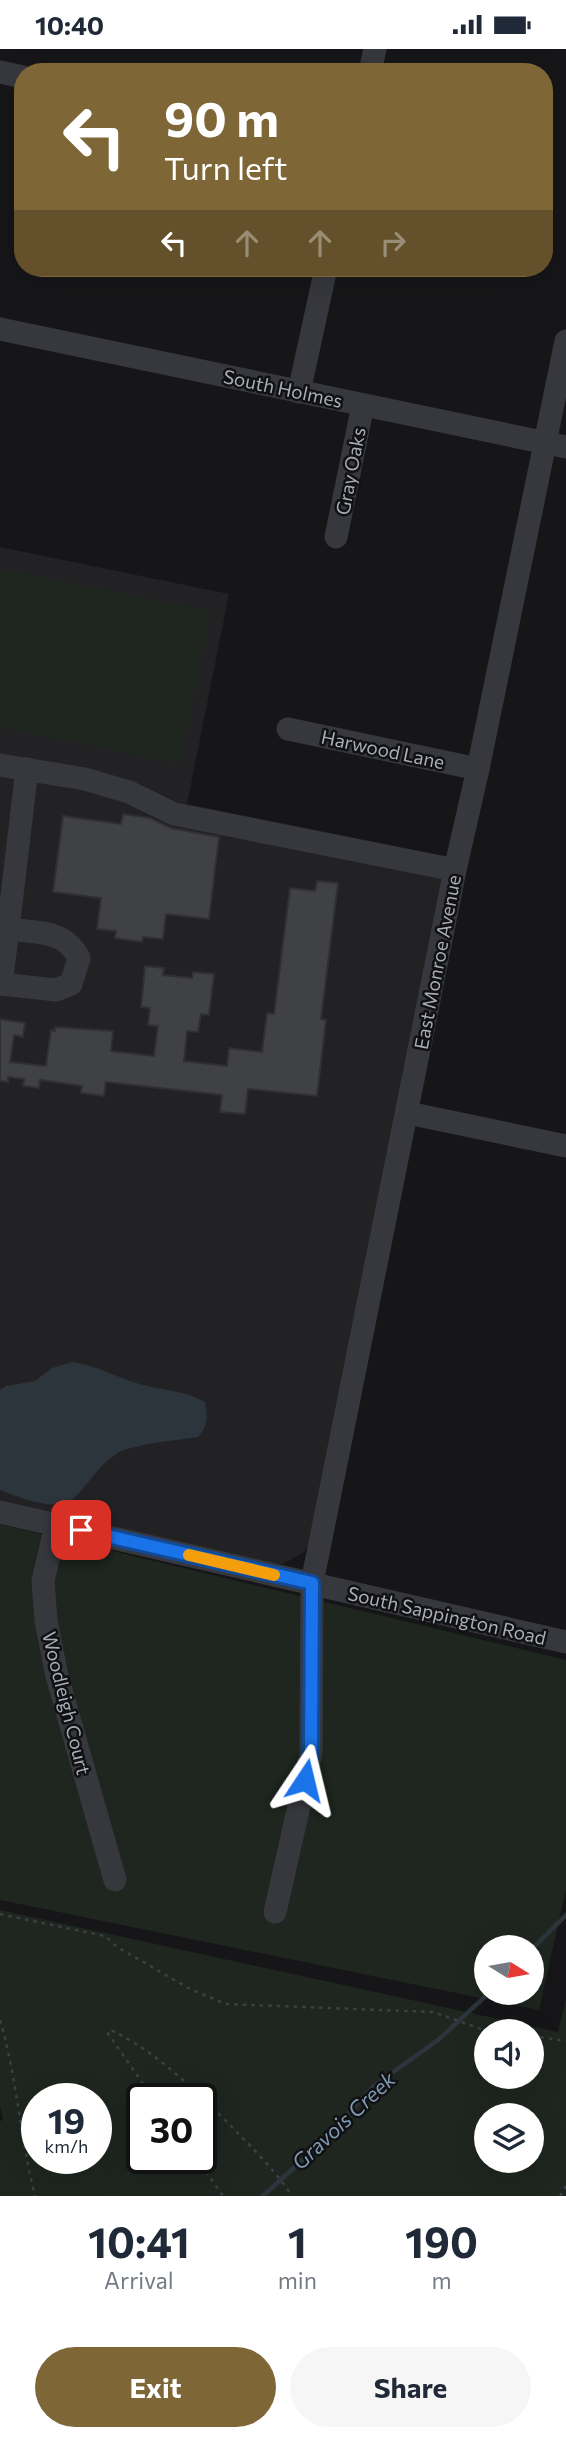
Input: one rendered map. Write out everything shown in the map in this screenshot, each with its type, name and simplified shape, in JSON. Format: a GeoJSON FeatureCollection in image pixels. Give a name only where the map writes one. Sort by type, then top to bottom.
{"type":"FeatureCollection","features":[{"type":"Feature","properties":{"kind":"street"},"geometry":{"type":"LineString","coordinates":[[299,392],[324,277]]}},
{"type":"Feature","properties":{"kind":"street","name":"South Holmes"},"geometry":{"type":"LineString","coordinates":[[0,329],[555,445]]}},
{"type":"Feature","properties":{"kind":"street","name":"East Monroe Avenue"},"geometry":{"type":"LineString","coordinates":[[275,1912],[311,1753],[312,1583],[455,870],[555,445],[566,341]]}},
{"type":"Feature","properties":{"kind":"street","name":"Gray Oaks"},"geometry":{"type":"LineString","coordinates":[[336,537],[363,405]]}},
{"type":"Feature","properties":{"kind":"street","name":"Harwood Lane"},"geometry":{"type":"LineString","coordinates":[[288,729],[478,769]]}},
{"type":"Feature","properties":{"kind":"street"},"geometry":{"type":"LineString","coordinates":[[0,765],[96,782],[129,792],[174,814],[455,870]]}},
{"type":"Feature","properties":{"kind":"street"},"geometry":{"type":"LineString","coordinates":[[8,929],[65,939],[79,958],[71,984],[56,990],[1,984],[27,769]]}},
{"type":"Feature","properties":{"kind":"street"},"geometry":{"type":"LineString","coordinates":[[408,1113],[566,1146]]}},
{"type":"Feature","properties":{"kind":"street","name":"South Sappington Road"},"geometry":{"type":"LineString","coordinates":[[0,1512],[566,1642]]}},
{"type":"Feature","properties":{"kind":"street","name":"Woodleigh Court"},"geometry":{"type":"LineString","coordinates":[[56,1525],[43,1581],[46,1621],[57,1676],[115,1880]]}},
{"type":"Feature","properties":{"kind":"path"},"geometry":{"type":"LineString","coordinates":[[0,1914],[106,1936],[117,1947],[192,1990],[226,2004],[433,2012],[474,2027]]}},
{"type":"Feature","properties":{"kind":"path"},"geometry":{"type":"LineString","coordinates":[[0,2020],[21,2121],[25,2159],[35,2196]]}},
{"type":"Feature","properties":{"kind":"path"},"geometry":{"type":"LineString","coordinates":[[142,2083],[109,2039],[107,2032],[113,2031],[128,2038],[176,2072],[187,2083]]}},
{"type":"Feature","properties":{"kind":"path"},"geometry":{"type":"LineString","coordinates":[[544,2038],[566,2041]]}},
{"type":"Feature","properties":{"kind":"path"},"geometry":{"type":"LineString","coordinates":[[217,2114],[275,2174],[292,2196]]}},
{"type":"Feature","properties":{"kind":"path"},"geometry":{"type":"LineString","coordinates":[[207,2174],[223,2196]]}},
{"type":"Feature","properties":{"kind":"path"},"geometry":{"type":"LineString","coordinates":[[560,2196],[566,2186]]}},
{"type":"Feature","properties":{"kind":"shaded area"},"geometry":{"type":"Polygon","coordinates":[[[0,547],[229,594],[187,804],[450,857],[310,1542],[304,1552],[283,1564],[271,1564],[0,1500],[0,547]]]}},
{"type":"Feature","properties":{"kind":"shaded area"},"geometry":{"type":"Polygon","coordinates":[[[0,569],[211,611],[180,764],[0,727],[0,569]]]}},
{"type":"Feature","properties":{"kind":"shaded area"},"geometry":{"type":"Polygon","coordinates":[[[72,1362],[205,1402],[207,1417],[204,1429],[198,1437],[145,1445],[118,1453],[101,1467],[77,1495],[60,1504],[40,1503],[0,1490],[0,1390],[6,1386],[35,1381],[52,1368],[72,1362]]]}},
{"type":"Feature","properties":{"kind":"shaded area"},"geometry":{"type":"Polygon","coordinates":[[[0,1524],[566,1660],[566,1889],[544,1988],[544,1935],[474,1935],[474,1997],[0,1900],[0,1524]]]}},
{"type":"Feature","properties":{"kind":"shaded area"},"geometry":{"type":"Polygon","coordinates":[[[0,1910],[499,2019],[474,2019],[474,2089],[544,2089],[544,2029],[558,2032],[566,1999],[566,2196],[0,2196],[0,2121],[3,2120],[0,2106],[0,1910]]]}},
{"type":"Feature","properties":{"kind":"shaded area"},"geometry":{"type":"Polygon","coordinates":[[[514,2005],[540,2005],[539,2010],[514,2005]]]}},
{"type":"Feature","properties":{"kind":"building"},"geometry":{"type":"Polygon","coordinates":[[[123,814],[150,818],[171,828],[219,837],[209,919],[166,914],[163,939],[143,937],[142,942],[115,938],[116,931],[97,929],[101,898],[53,892],[63,816],[121,824],[123,814]]]}},
{"type":"Feature","properties":{"kind":"building"},"geometry":{"type":"Polygon","coordinates":[[[317,881],[338,883],[321,1019],[326,1020],[317,1096],[248,1089],[245,1114],[220,1112],[222,1095],[106,1082],[104,1096],[81,1093],[82,1086],[40,1080],[39,1088],[23,1086],[24,1079],[8,1077],[8,1082],[0,1081],[0,1019],[25,1023],[23,1037],[14,1035],[10,1062],[46,1066],[51,1030],[55,1031],[55,1027],[113,1031],[111,1051],[154,1056],[158,1026],[148,1025],[150,1008],[141,1007],[145,966],[164,968],[163,975],[192,978],[193,972],[214,974],[209,1015],[201,1014],[198,1032],[187,1031],[184,1061],[227,1066],[229,1048],[262,1052],[267,1013],[274,1014],[290,888],[315,891],[317,881]]]}},
{"type":"Feature","properties":{"kind":"waterway","name":"Gravois Creek"},"geometry":{"type":"LineString","coordinates":[[544,1937],[566,1915]]}},
{"type":"Feature","properties":{"kind":"waterway","name":"Gravois Creek"},"geometry":{"type":"LineString","coordinates":[[263,2196],[308,2155],[375,2085],[438,2040],[476,2005]]}},
{"type":"Feature","properties":{"kind":"slow traffic"},"geometry":{"type":"LineString","coordinates":[[189,1555],[274,1575]]}},
{"type":"Feature","properties":{"kind":"route"},"geometry":{"type":"LineString","coordinates":[[81,1530],[312,1583],[311,1753],[305,1780]]}}]}
